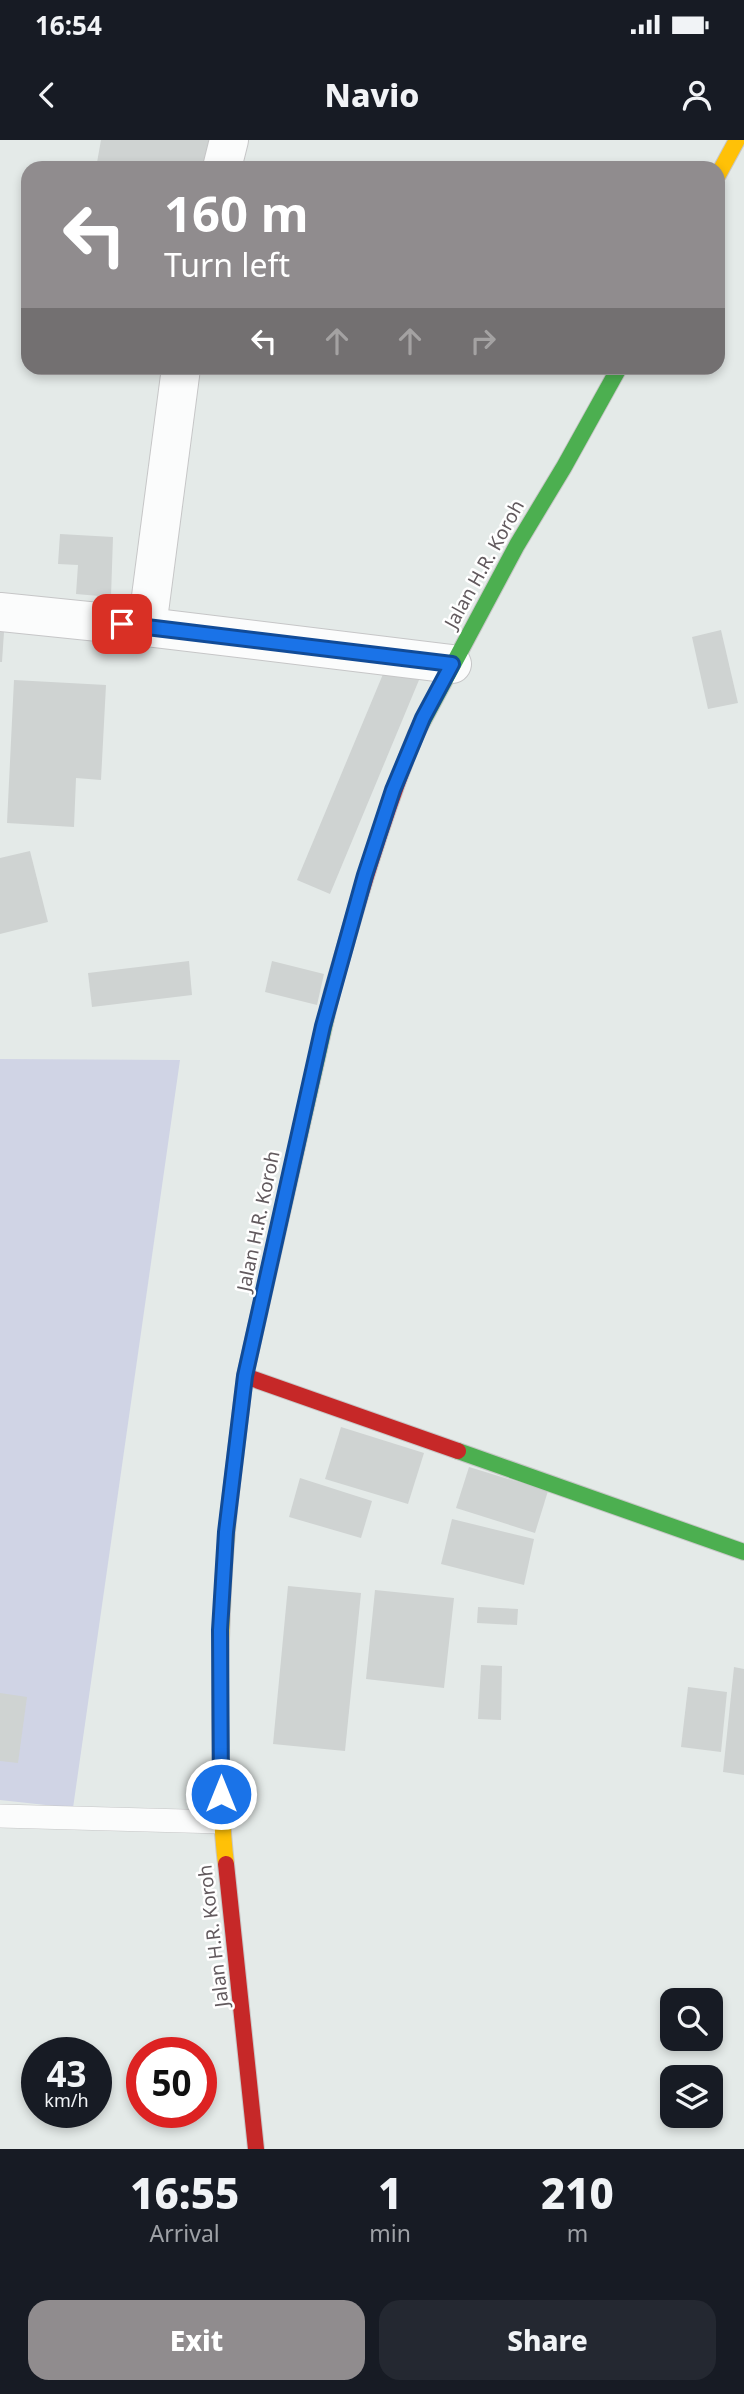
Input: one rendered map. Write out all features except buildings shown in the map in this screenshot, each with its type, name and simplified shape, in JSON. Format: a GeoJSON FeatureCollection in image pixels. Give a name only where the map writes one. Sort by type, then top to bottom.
{"type":"FeatureCollection","features":[{"type":"Feature","properties":{"kind":"main road"},"geometry":{"type":"LineString","coordinates":[[725,162],[737,140]]}},
{"type":"Feature","properties":{"kind":"main road","name":"Jalan H.R. Koroh"},"geometry":{"type":"LineString","coordinates":[[256,2149],[221,1822],[221,1616],[226,1532],[245,1376],[323,1026],[393,790],[423,718],[517,545],[615,375]]}},
{"type":"Feature","properties":{"kind":"main road"},"geometry":{"type":"LineString","coordinates":[[245,1376],[744,1552]]}},
{"type":"Feature","properties":{"kind":"street"},"geometry":{"type":"LineString","coordinates":[[224,161],[229,140]]}},
{"type":"Feature","properties":{"kind":"street"},"geometry":{"type":"LineString","coordinates":[[147,627],[180,375]]}},
{"type":"Feature","properties":{"kind":"street"},"geometry":{"type":"LineString","coordinates":[[0,612],[452,664]]}},
{"type":"Feature","properties":{"kind":"lane"},"geometry":{"type":"LineString","coordinates":[[0,1816],[221,1822]]}},
{"type":"Feature","properties":{"kind":"shaded area"},"geometry":{"type":"Polygon","coordinates":[[[0,1059],[180,1060],[73,1808],[0,1800],[0,1059]]]}},
{"type":"Feature","properties":{"kind":"traffic: fast"},"geometry":{"type":"LineString","coordinates":[[416,734],[517,545],[615,375]]}},
{"type":"Feature","properties":{"kind":"traffic: fast"},"geometry":{"type":"LineString","coordinates":[[232,1484],[245,1376],[332,992]]}},
{"type":"Feature","properties":{"kind":"traffic: fast"},"geometry":{"type":"LineString","coordinates":[[458,1451],[744,1552]]}},
{"type":"Feature","properties":{"kind":"traffic: slow"},"geometry":{"type":"LineString","coordinates":[[725,162],[737,140]]}},
{"type":"Feature","properties":{"kind":"traffic: slow"},"geometry":{"type":"LineString","coordinates":[[226,1864],[221,1792],[220,1660],[232,1484]]}},
{"type":"Feature","properties":{"kind":"traffic: jam"},"geometry":{"type":"LineString","coordinates":[[332,992],[381,829],[416,734]]}},
{"type":"Feature","properties":{"kind":"traffic: jam"},"geometry":{"type":"LineString","coordinates":[[245,1376],[458,1451]]}},
{"type":"Feature","properties":{"kind":"traffic: jam"},"geometry":{"type":"LineString","coordinates":[[226,1864],[256,2149]]}},
{"type":"Feature","properties":{"kind":"route"},"geometry":{"type":"LineString","coordinates":[[122,624],[452,664],[423,718],[393,790],[365,875],[323,1026],[245,1376],[226,1532],[220,1630],[221,1794]]}}]}
